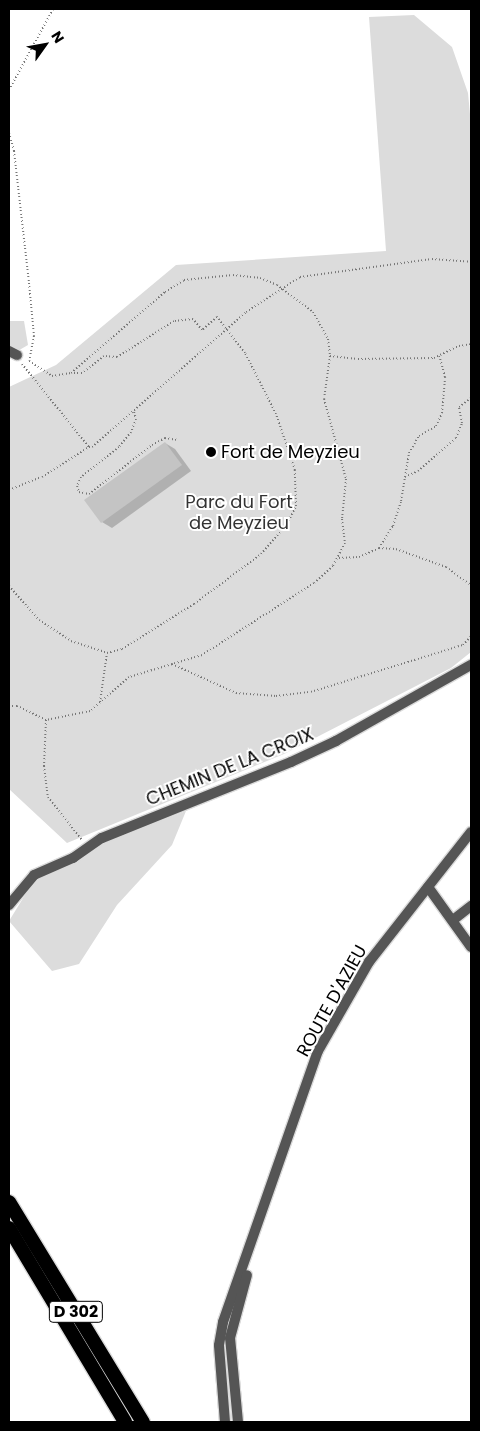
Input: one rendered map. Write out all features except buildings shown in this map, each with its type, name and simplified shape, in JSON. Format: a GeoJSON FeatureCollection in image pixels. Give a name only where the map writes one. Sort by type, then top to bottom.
{"type":"FeatureCollection","features":[{"type":"Feature","properties":{"kind":"highway","name":"D 302"},"geometry":{"type":"LineString","coordinates":[[9,1202],[143,1422]]}},
{"type":"Feature","properties":{"kind":"highway","name":"D 302"},"geometry":{"type":"LineString","coordinates":[[9,1228],[125,1422]]}},
{"type":"Feature","properties":{"kind":"street","name":"CHEMIN DE LA CROIX"},"geometry":{"type":"LineString","coordinates":[[9,905],[34,875],[73,858],[88,846],[309,754],[471,665]]}},
{"type":"Feature","properties":{"kind":"street","name":"ROUTE D'AZIEU"},"geometry":{"type":"LineString","coordinates":[[225,1422],[219,1345],[223,1322],[265,1209],[318,1051],[369,962],[471,832]]}},
{"type":"Feature","properties":{"kind":"street"},"geometry":{"type":"LineString","coordinates":[[428,887],[471,947]]}},
{"type":"Feature","properties":{"kind":"street"},"geometry":{"type":"LineString","coordinates":[[453,920],[471,906]]}},
{"type":"Feature","properties":{"kind":"street","name":"ROUTE D'AZIEU"},"geometry":{"type":"LineString","coordinates":[[238,1422],[230,1338],[265,1209]]}},
{"type":"Feature","properties":{"kind":"path"},"geometry":{"type":"LineString","coordinates":[[9,90],[53,9]]}},
{"type":"Feature","properties":{"kind":"path"},"geometry":{"type":"LineString","coordinates":[[9,133],[14,152],[34,336],[29,361],[52,376],[82,373],[104,356],[117,357],[174,321],[193,319],[202,330],[218,317],[245,353],[276,414],[295,470],[296,506],[287,524],[262,554],[150,633],[122,649],[107,653],[71,640],[39,620],[9,586]]}},
{"type":"Feature","properties":{"kind":"path"},"geometry":{"type":"LineString","coordinates":[[9,490],[42,477],[116,429],[227,330],[271,294],[282,290],[300,276],[432,259],[471,262]]}},
{"type":"Feature","properties":{"kind":"path"},"geometry":{"type":"LineString","coordinates":[[9,706],[18,706],[46,720],[81,714],[100,703],[129,677],[202,655],[242,631],[314,583],[339,558],[345,543],[342,519],[346,479],[324,399],[330,356],[328,339],[313,312],[272,282],[247,276],[184,280],[165,292],[71,373]]}},
{"type":"Feature","properties":{"kind":"path"},"geometry":{"type":"LineString","coordinates":[[330,356],[384,359],[434,358],[459,346],[471,344]]}},
{"type":"Feature","properties":{"kind":"path"},"geometry":{"type":"LineString","coordinates":[[379,548],[398,514],[414,443],[436,426],[442,414],[444,377],[439,355]]}},
{"type":"Feature","properties":{"kind":"path"},"geometry":{"type":"LineString","coordinates":[[16,356],[89,447]]}},
{"type":"Feature","properties":{"kind":"path"},"geometry":{"type":"LineString","coordinates":[[405,477],[418,471],[456,438],[462,423],[459,407],[471,398]]}},
{"type":"Feature","properties":{"kind":"path"},"geometry":{"type":"LineString","coordinates":[[134,412],[136,419],[131,432],[119,447],[81,477],[77,486],[79,492],[89,494],[152,445],[165,438],[178,440]]}},
{"type":"Feature","properties":{"kind":"path"},"geometry":{"type":"LineString","coordinates":[[339,558],[359,557],[379,548],[396,550],[446,567],[471,584]]}},
{"type":"Feature","properties":{"kind":"path"},"geometry":{"type":"LineString","coordinates":[[172,664],[236,693],[276,696],[314,691],[463,646],[471,636]]}},
{"type":"Feature","properties":{"kind":"path"},"geometry":{"type":"LineString","coordinates":[[100,703],[107,653]]}},
{"type":"Feature","properties":{"kind":"path"},"geometry":{"type":"LineString","coordinates":[[46,720],[44,766],[48,797],[88,846]]}},
{"type":"Feature","properties":{"kind":"green space","name":"Parc du Fort de Meyzieu"},"geometry":{"type":"Polygon","coordinates":[[[414,15],[452,47],[468,93],[471,125],[471,652],[451,668],[284,754],[67,843],[9,789],[9,387],[56,365],[176,265],[386,251],[369,17],[414,15]]]}},
{"type":"Feature","properties":{"kind":"green space"},"geometry":{"type":"Polygon","coordinates":[[[9,321],[24,321],[28,345],[9,356],[9,321]]]}},
{"type":"Feature","properties":{"kind":"green space"},"geometry":{"type":"Polygon","coordinates":[[[186,811],[172,845],[117,905],[79,964],[52,971],[9,921],[33,882],[76,862],[105,842],[186,811]]]}},
{"type":"Feature","properties":{"kind":"place","name":"Fort de Meyzieu"},"geometry":{"type":"Point","coordinates":[211,452]}}]}
